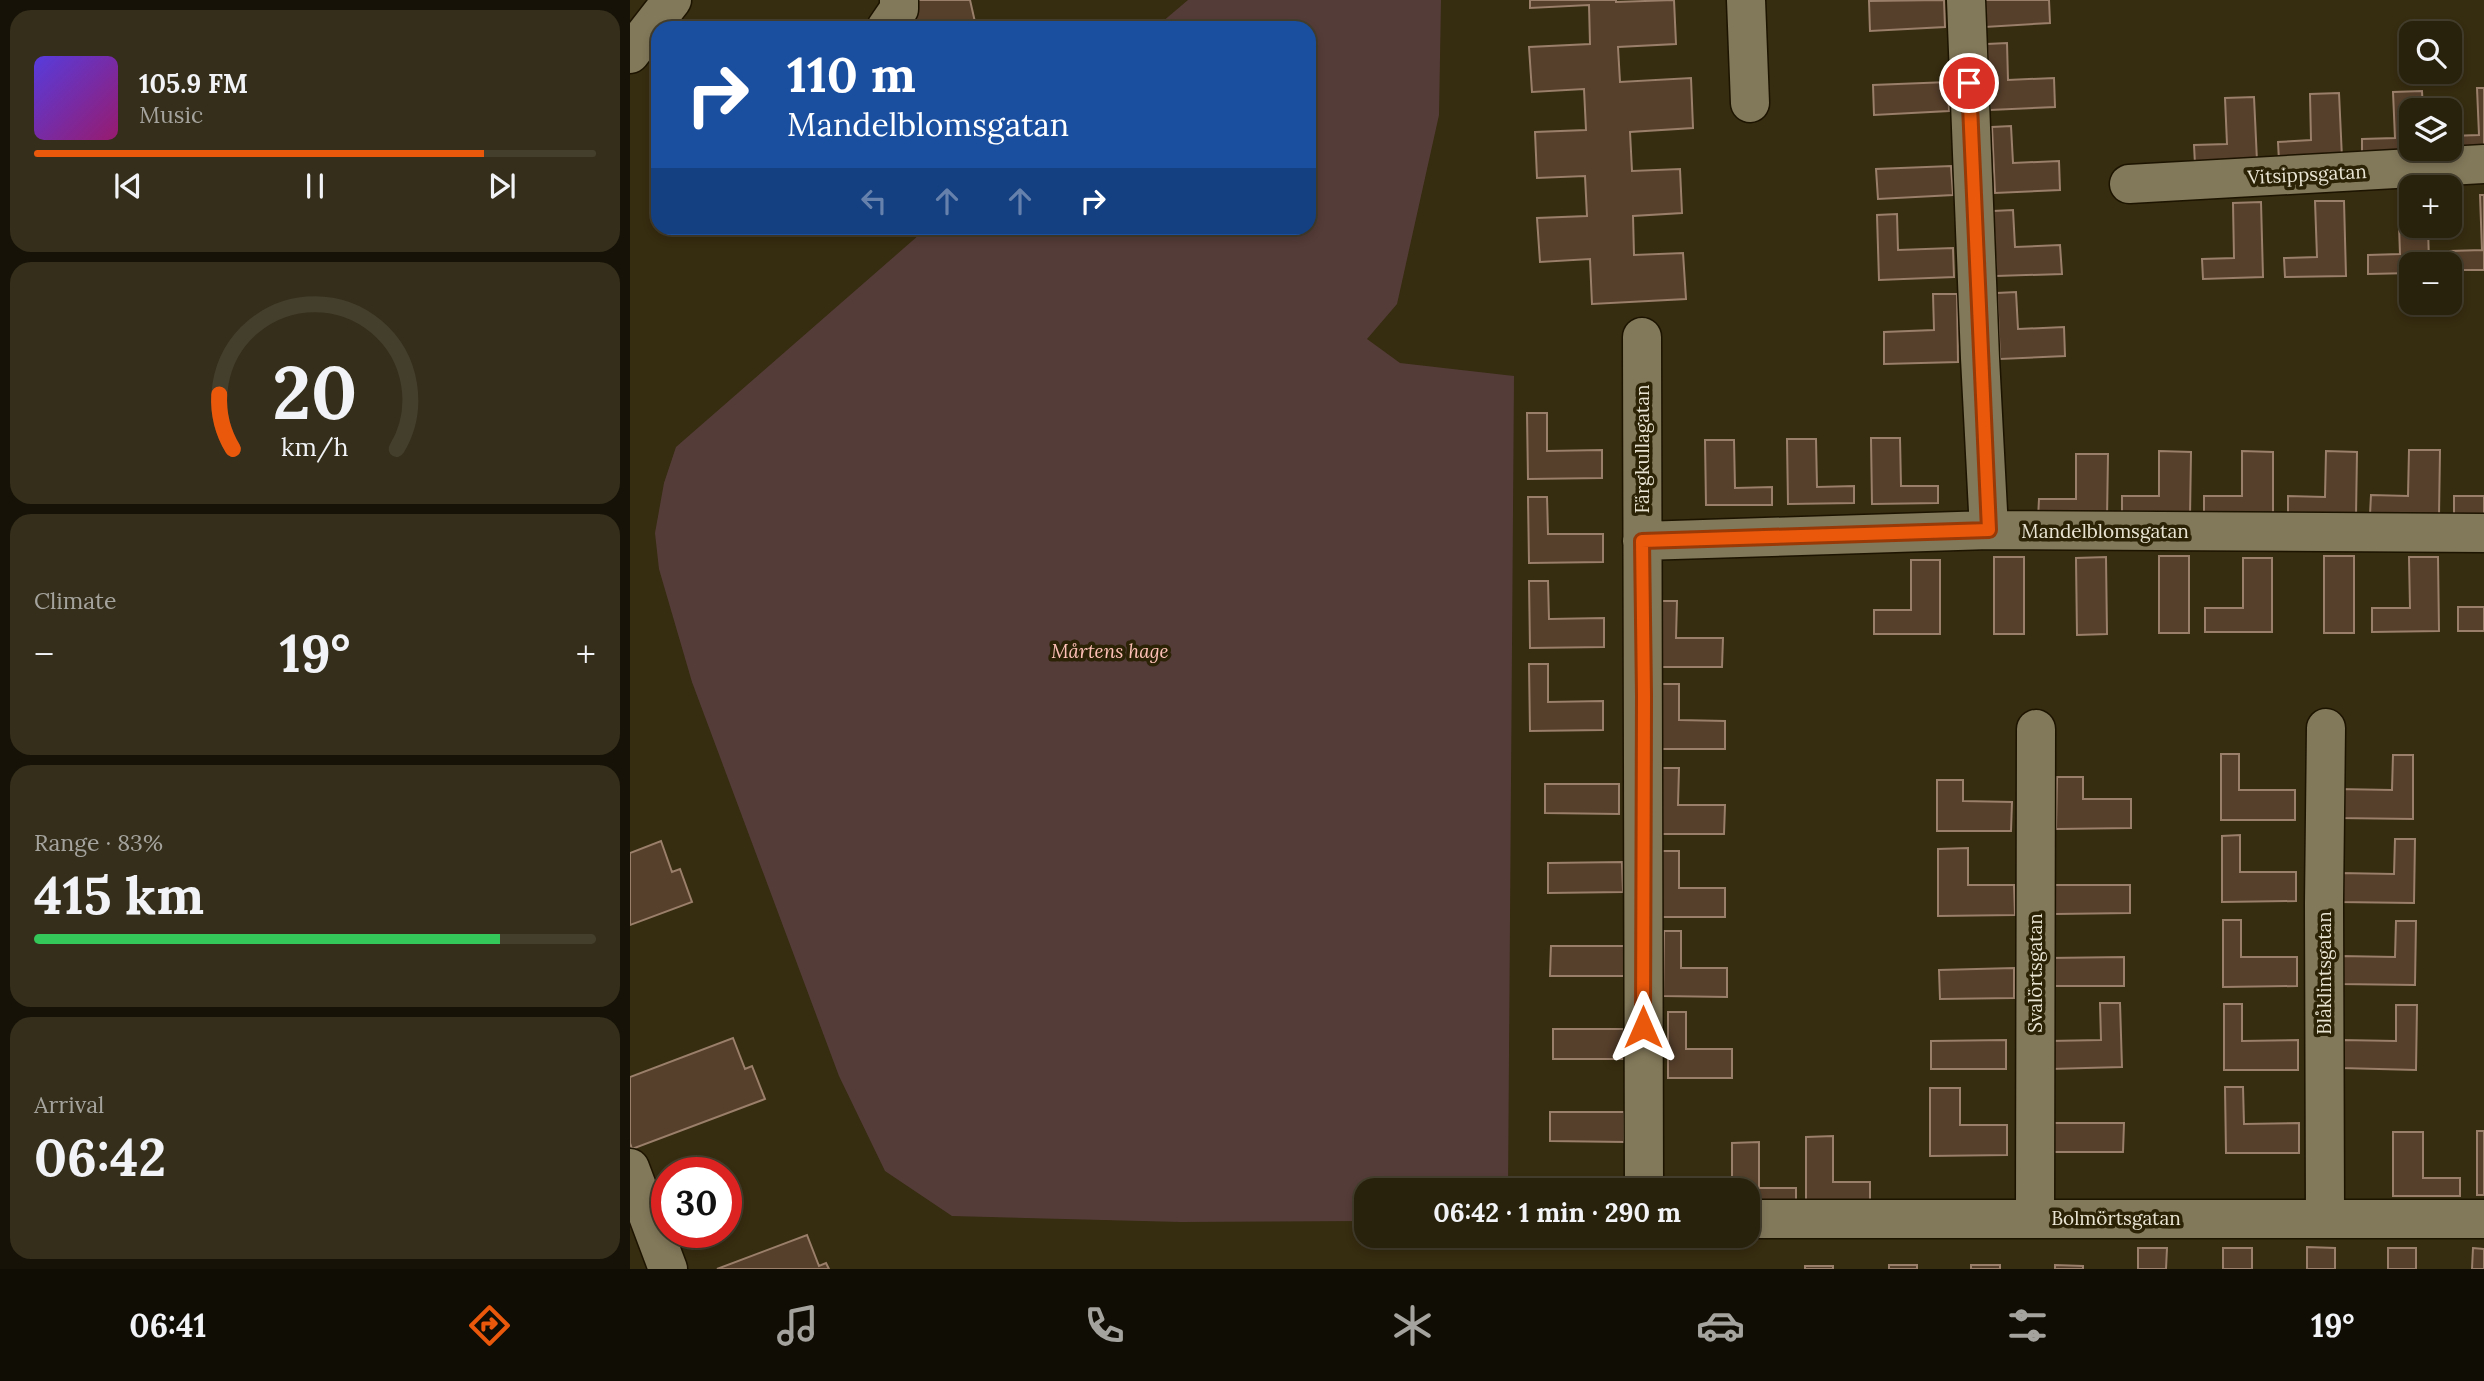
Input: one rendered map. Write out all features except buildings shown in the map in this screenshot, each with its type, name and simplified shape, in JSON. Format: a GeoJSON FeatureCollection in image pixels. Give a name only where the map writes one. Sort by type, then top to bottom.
{"type":"FeatureCollection","features":[{"type":"Feature","properties":{"kind":"street"},"geometry":{"type":"LineString","coordinates":[[658,21],[672,0]]}},
{"type":"Feature","properties":{"kind":"street"},"geometry":{"type":"LineString","coordinates":[[891,21],[900,9],[899,0]]}},
{"type":"Feature","properties":{"kind":"street"},"geometry":{"type":"LineString","coordinates":[[1746,0],[1750,103]]}},
{"type":"Feature","properties":{"kind":"street"},"geometry":{"type":"LineString","coordinates":[[1966,0],[1989,530]]}},
{"type":"Feature","properties":{"kind":"street","name":"Vitsippsgatan"},"geometry":{"type":"LineString","coordinates":[[2129,184],[2484,164]]}},
{"type":"Feature","properties":{"kind":"street","name":"Färgkullagatan"},"geometry":{"type":"LineString","coordinates":[[1642,337],[1644,1178]]}},
{"type":"Feature","properties":{"kind":"street","name":"Mandelblomsgatan"},"geometry":{"type":"LineString","coordinates":[[1642,541],[1989,530],[2484,533]]}},
{"type":"Feature","properties":{"kind":"street","name":"Blåklintsgatan"},"geometry":{"type":"LineString","coordinates":[[2325,1218],[2326,728]]}},
{"type":"Feature","properties":{"kind":"street","name":"Svalörtsgatan"},"geometry":{"type":"LineString","coordinates":[[2035,1218],[2036,729]]}},
{"type":"Feature","properties":{"kind":"street"},"geometry":{"type":"LineString","coordinates":[[630,1168],[668,1269]]}},
{"type":"Feature","properties":{"kind":"street","name":"Bolmörtsgatan"},"geometry":{"type":"LineString","coordinates":[[1760,1219],[2484,1219]]}},
{"type":"Feature","properties":{"kind":"green space","name":"Mårtens hage"},"geometry":{"type":"Polygon","coordinates":[[[1188,0],[1441,0],[1439,115],[1397,304],[1367,339],[1400,363],[1514,376],[1508,1178],[1354,1178],[1354,1221],[1181,1222],[952,1216],[885,1171],[839,1076],[692,682],[659,569],[655,533],[664,483],[676,447],[919,235],[1316,235],[1316,21],[1163,21],[1188,0]]]}},
{"type":"Feature","properties":{"kind":"route"},"geometry":{"type":"LineString","coordinates":[[1643,1027],[1642,541],[1989,530],[1969,83]]}}]}
